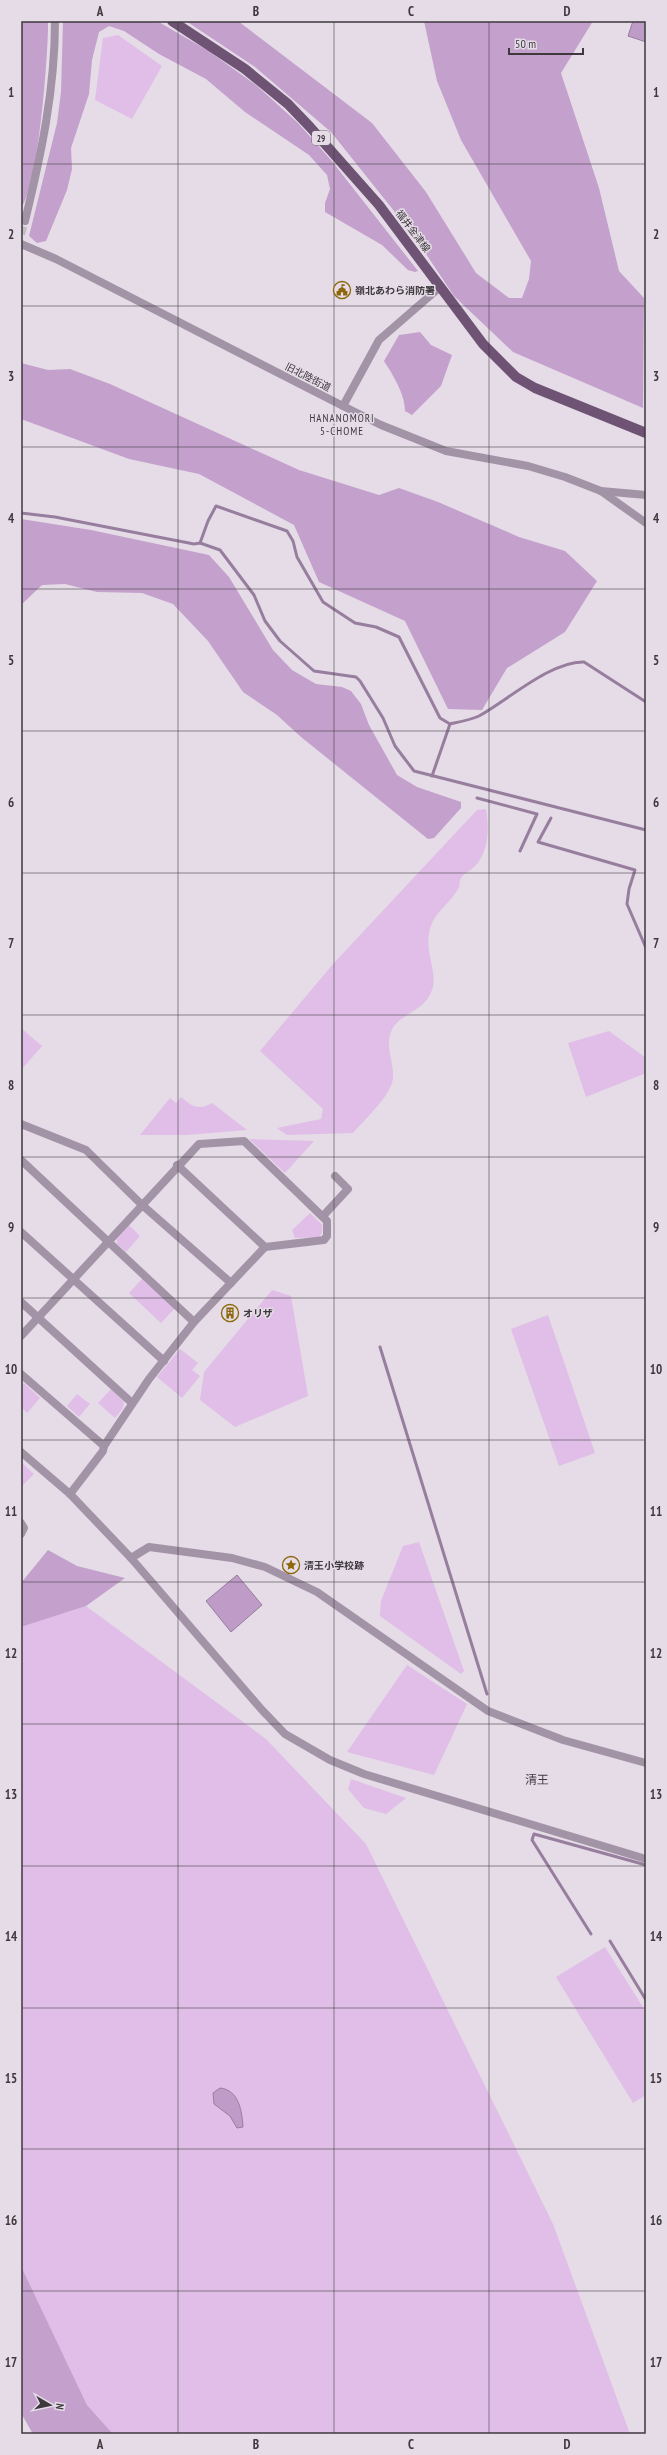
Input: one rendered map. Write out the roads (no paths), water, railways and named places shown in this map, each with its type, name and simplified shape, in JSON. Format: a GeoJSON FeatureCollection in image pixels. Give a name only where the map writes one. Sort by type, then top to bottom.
{"type":"FeatureCollection","features":[{"type":"Feature","properties":{"kind":"main road","name":"福井金津線"},"geometry":{"type":"LineString","coordinates":[[172,21],[245,68],[293,110],[333,150],[374,200],[439,288],[483,344],[505,367],[525,384],[646,434]]}},
{"type":"Feature","properties":{"kind":"street"},"geometry":{"type":"LineString","coordinates":[[25,221],[43,145],[51,95],[55,21]]}},
{"type":"Feature","properties":{"kind":"street","name":"旧北陸街道"},"geometry":{"type":"LineString","coordinates":[[21,244],[56,259],[381,425],[446,451],[528,466],[566,477],[601,491],[646,523]]}},
{"type":"Feature","properties":{"kind":"street"},"geometry":{"type":"LineString","coordinates":[[343,406],[380,340],[439,288]]}},
{"type":"Feature","properties":{"kind":"street","name":"旧北陸街道"},"geometry":{"type":"LineString","coordinates":[[601,491],[646,495]]}},
{"type":"Feature","properties":{"kind":"street"},"geometry":{"type":"LineString","coordinates":[[21,1124],[86,1150],[141,1204],[231,1283]]}},
{"type":"Feature","properties":{"kind":"street"},"geometry":{"type":"LineString","coordinates":[[21,1336],[177,1165],[199,1144],[244,1141],[327,1221],[327,1236],[324,1240],[265,1247],[194,1322],[132,1403],[104,1446],[103,1451],[70,1494]]}},
{"type":"Feature","properties":{"kind":"street"},"geometry":{"type":"LineString","coordinates":[[21,1160],[194,1322]]}},
{"type":"Feature","properties":{"kind":"street"},"geometry":{"type":"LineString","coordinates":[[177,1165],[265,1247]]}},
{"type":"Feature","properties":{"kind":"street"},"geometry":{"type":"LineString","coordinates":[[323,1216],[348,1189],[335,1176]]}},
{"type":"Feature","properties":{"kind":"street"},"geometry":{"type":"LineString","coordinates":[[21,1232],[164,1361]]}},
{"type":"Feature","properties":{"kind":"street"},"geometry":{"type":"LineString","coordinates":[[21,1302],[132,1403]]}},
{"type":"Feature","properties":{"kind":"street"},"geometry":{"type":"LineString","coordinates":[[21,1374],[104,1446]]}},
{"type":"Feature","properties":{"kind":"street"},"geometry":{"type":"LineString","coordinates":[[21,1452],[70,1494],[131,1558],[262,1710],[285,1734],[330,1760],[364,1774],[646,1859]]}},
{"type":"Feature","properties":{"kind":"street"},"geometry":{"type":"LineString","coordinates":[[21,1523],[24,1528],[21,1534]]}},
{"type":"Feature","properties":{"kind":"street"},"geometry":{"type":"LineString","coordinates":[[131,1558],[149,1547],[232,1558],[265,1568],[317,1592],[488,1711],[562,1740],[646,1763]]}},
{"type":"Feature","properties":{"kind":"waterway"},"geometry":{"type":"LineString","coordinates":[[21,513],[55,517],[194,544],[200,543],[208,521],[216,506],[287,531],[293,541],[297,557],[323,602],[355,623],[376,627],[399,637],[440,718],[450,724],[479,716],[544,674],[571,663],[584,662],[646,702]]}},
{"type":"Feature","properties":{"kind":"waterway"},"geometry":{"type":"LineString","coordinates":[[200,543],[220,550],[254,595],[265,621],[280,641],[314,671],[356,677],[360,681],[383,718],[395,746],[414,771],[646,830]]}},
{"type":"Feature","properties":{"kind":"waterway"},"geometry":{"type":"LineString","coordinates":[[432,776],[450,724]]}},
{"type":"Feature","properties":{"kind":"waterway"},"geometry":{"type":"LineString","coordinates":[[477,798],[537,814],[520,851]]}},
{"type":"Feature","properties":{"kind":"waterway"},"geometry":{"type":"LineString","coordinates":[[551,818],[538,842],[635,870],[629,889],[627,904],[646,948]]}},
{"type":"Feature","properties":{"kind":"waterway"},"geometry":{"type":"LineString","coordinates":[[380,1347],[487,1694]]}},
{"type":"Feature","properties":{"kind":"waterway"},"geometry":{"type":"LineString","coordinates":[[591,1934],[532,1840],[534,1834],[646,1865]]}},
{"type":"Feature","properties":{"kind":"waterway"},"geometry":{"type":"LineString","coordinates":[[610,1941],[646,2000]]}},
{"type":"Feature","properties":{"kind":"tunnel"},"geometry":{"type":"LineString","coordinates":[[21,234],[25,221]]}},
{"type":"Feature","properties":{"kind":"place","name":"嶺北あわら消防署"},"geometry":{"type":"Point","coordinates":[342,290]}},
{"type":"Feature","properties":{"kind":"place","name":"オリザ"},"geometry":{"type":"Point","coordinates":[230,1313]}},
{"type":"Feature","properties":{"kind":"place","name":"清王小学校跡"},"geometry":{"type":"Point","coordinates":[291,1565]}},
{"type":"Feature","properties":{"kind":"district","name":"HANANOMORI 5-CHOME"},"geometry":{"type":"Point","coordinates":[342,424]}},
{"type":"Feature","properties":{"kind":"district","name":"清王"},"geometry":{"type":"Point","coordinates":[537,1779]}}]}
